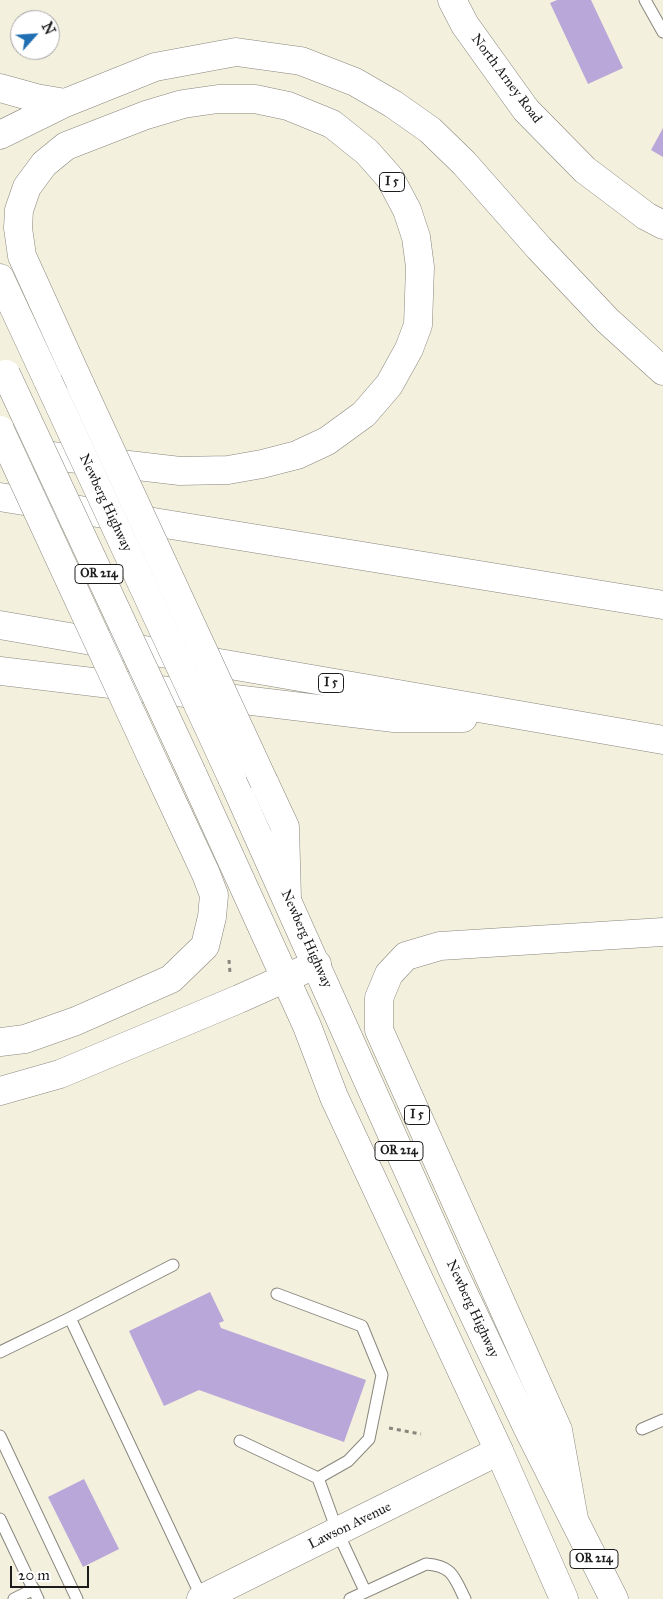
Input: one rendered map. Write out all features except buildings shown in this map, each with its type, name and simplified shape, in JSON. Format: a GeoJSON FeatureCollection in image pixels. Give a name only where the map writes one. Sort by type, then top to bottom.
{"type":"FeatureCollection","features":[{"type":"Feature","properties":{"kind":"main road","name":"North Arney Road"},"geometry":{"type":"LineString","coordinates":[[452,0],[465,25],[526,110],[585,170],[646,216],[663,226]]}},
{"type":"Feature","properties":{"kind":"main road"},"geometry":{"type":"LineString","coordinates":[[0,135],[65,103],[155,67],[236,52],[301,61],[356,82],[394,104],[430,130],[464,163],[539,248],[607,320],[663,371]]}},
{"type":"Feature","properties":{"kind":"main road"},"geometry":{"type":"LineString","coordinates":[[0,88],[36,98],[65,103]]}},
{"type":"Feature","properties":{"kind":"main road","name":"I 5"},"geometry":{"type":"LineString","coordinates":[[0,450],[180,471],[228,470],[297,455],[327,441],[364,414],[389,385],[409,350],[418,325],[420,268],[416,237],[407,210],[390,178],[367,152],[332,124],[288,106],[255,99],[218,99],[183,104],[146,115],[66,146],[44,164],[27,187],[19,210],[18,228],[22,256],[81,386],[264,782],[285,827],[287,898]]}},
{"type":"Feature","properties":{"kind":"main road","name":"Newberg Highway"},"geometry":{"type":"LineString","coordinates":[[0,278],[287,898],[454,1272],[528,1429],[614,1599]]}},
{"type":"Feature","properties":{"kind":"main road","name":"OR 214"},"geometry":{"type":"LineString","coordinates":[[3,368],[192,773],[307,1026],[334,1097],[499,1451],[564,1599]]}},
{"type":"Feature","properties":{"kind":"main road"},"geometry":{"type":"LineString","coordinates":[[0,430],[206,874],[214,895],[212,918],[205,946],[171,979],[76,1021],[25,1039],[0,1042]]}},
{"type":"Feature","properties":{"kind":"main road"},"geometry":{"type":"LineString","coordinates":[[0,497],[663,604]]}},
{"type":"Feature","properties":{"kind":"main road","name":"I 5"},"geometry":{"type":"LineString","coordinates":[[0,625],[663,740]]}},
{"type":"Feature","properties":{"kind":"main road","name":"I 5"},"geometry":{"type":"LineString","coordinates":[[0,671],[394,718],[537,718]]}},
{"type":"Feature","properties":{"kind":"main road","name":"I 5"},"geometry":{"type":"LineString","coordinates":[[574,1519],[558,1430],[379,1030],[379,998],[389,974],[406,956],[440,946],[663,932]]}},
{"type":"Feature","properties":{"kind":"main road"},"geometry":{"type":"LineString","coordinates":[[0,1091],[60,1074],[317,964]]}},
{"type":"Feature","properties":{"kind":"main road","name":"Lawson Avenue"},"geometry":{"type":"LineString","coordinates":[[202,1599],[499,1451]]}},
{"type":"Feature","properties":{"kind":"main road"},"geometry":{"type":"LineString","coordinates":[[542,1599],[548,1564]]}},
{"type":"Feature","properties":{"kind":"lane"},"geometry":{"type":"LineString","coordinates":[[645,0],[663,32]]}},
{"type":"Feature","properties":{"kind":"lane"},"geometry":{"type":"LineString","coordinates":[[0,1352],[173,1265]]}},
{"type":"Feature","properties":{"kind":"lane"},"geometry":{"type":"LineString","coordinates":[[277,1294],[362,1326],[382,1375],[369,1438],[348,1461],[318,1478]]}},
{"type":"Feature","properties":{"kind":"lane"},"geometry":{"type":"LineString","coordinates":[[70,1318],[202,1599]]}},
{"type":"Feature","properties":{"kind":"lane"},"geometry":{"type":"LineString","coordinates":[[642,1429],[663,1420]]}},
{"type":"Feature","properties":{"kind":"lane"},"geometry":{"type":"LineString","coordinates":[[0,1436],[77,1599]]}},
{"type":"Feature","properties":{"kind":"lane"},"geometry":{"type":"LineString","coordinates":[[240,1441],[318,1478],[338,1532],[365,1592]]}},
{"type":"Feature","properties":{"kind":"lane"},"geometry":{"type":"LineString","coordinates":[[0,1519],[36,1594],[14,1599]]}},
{"type":"Feature","properties":{"kind":"lane"},"geometry":{"type":"LineString","coordinates":[[350,1599],[426,1564],[438,1565],[451,1571],[465,1599]]}},
{"type":"Feature","properties":{"kind":"path"},"geometry":{"type":"LineString","coordinates":[[372,1424],[421,1434]]}}]}
